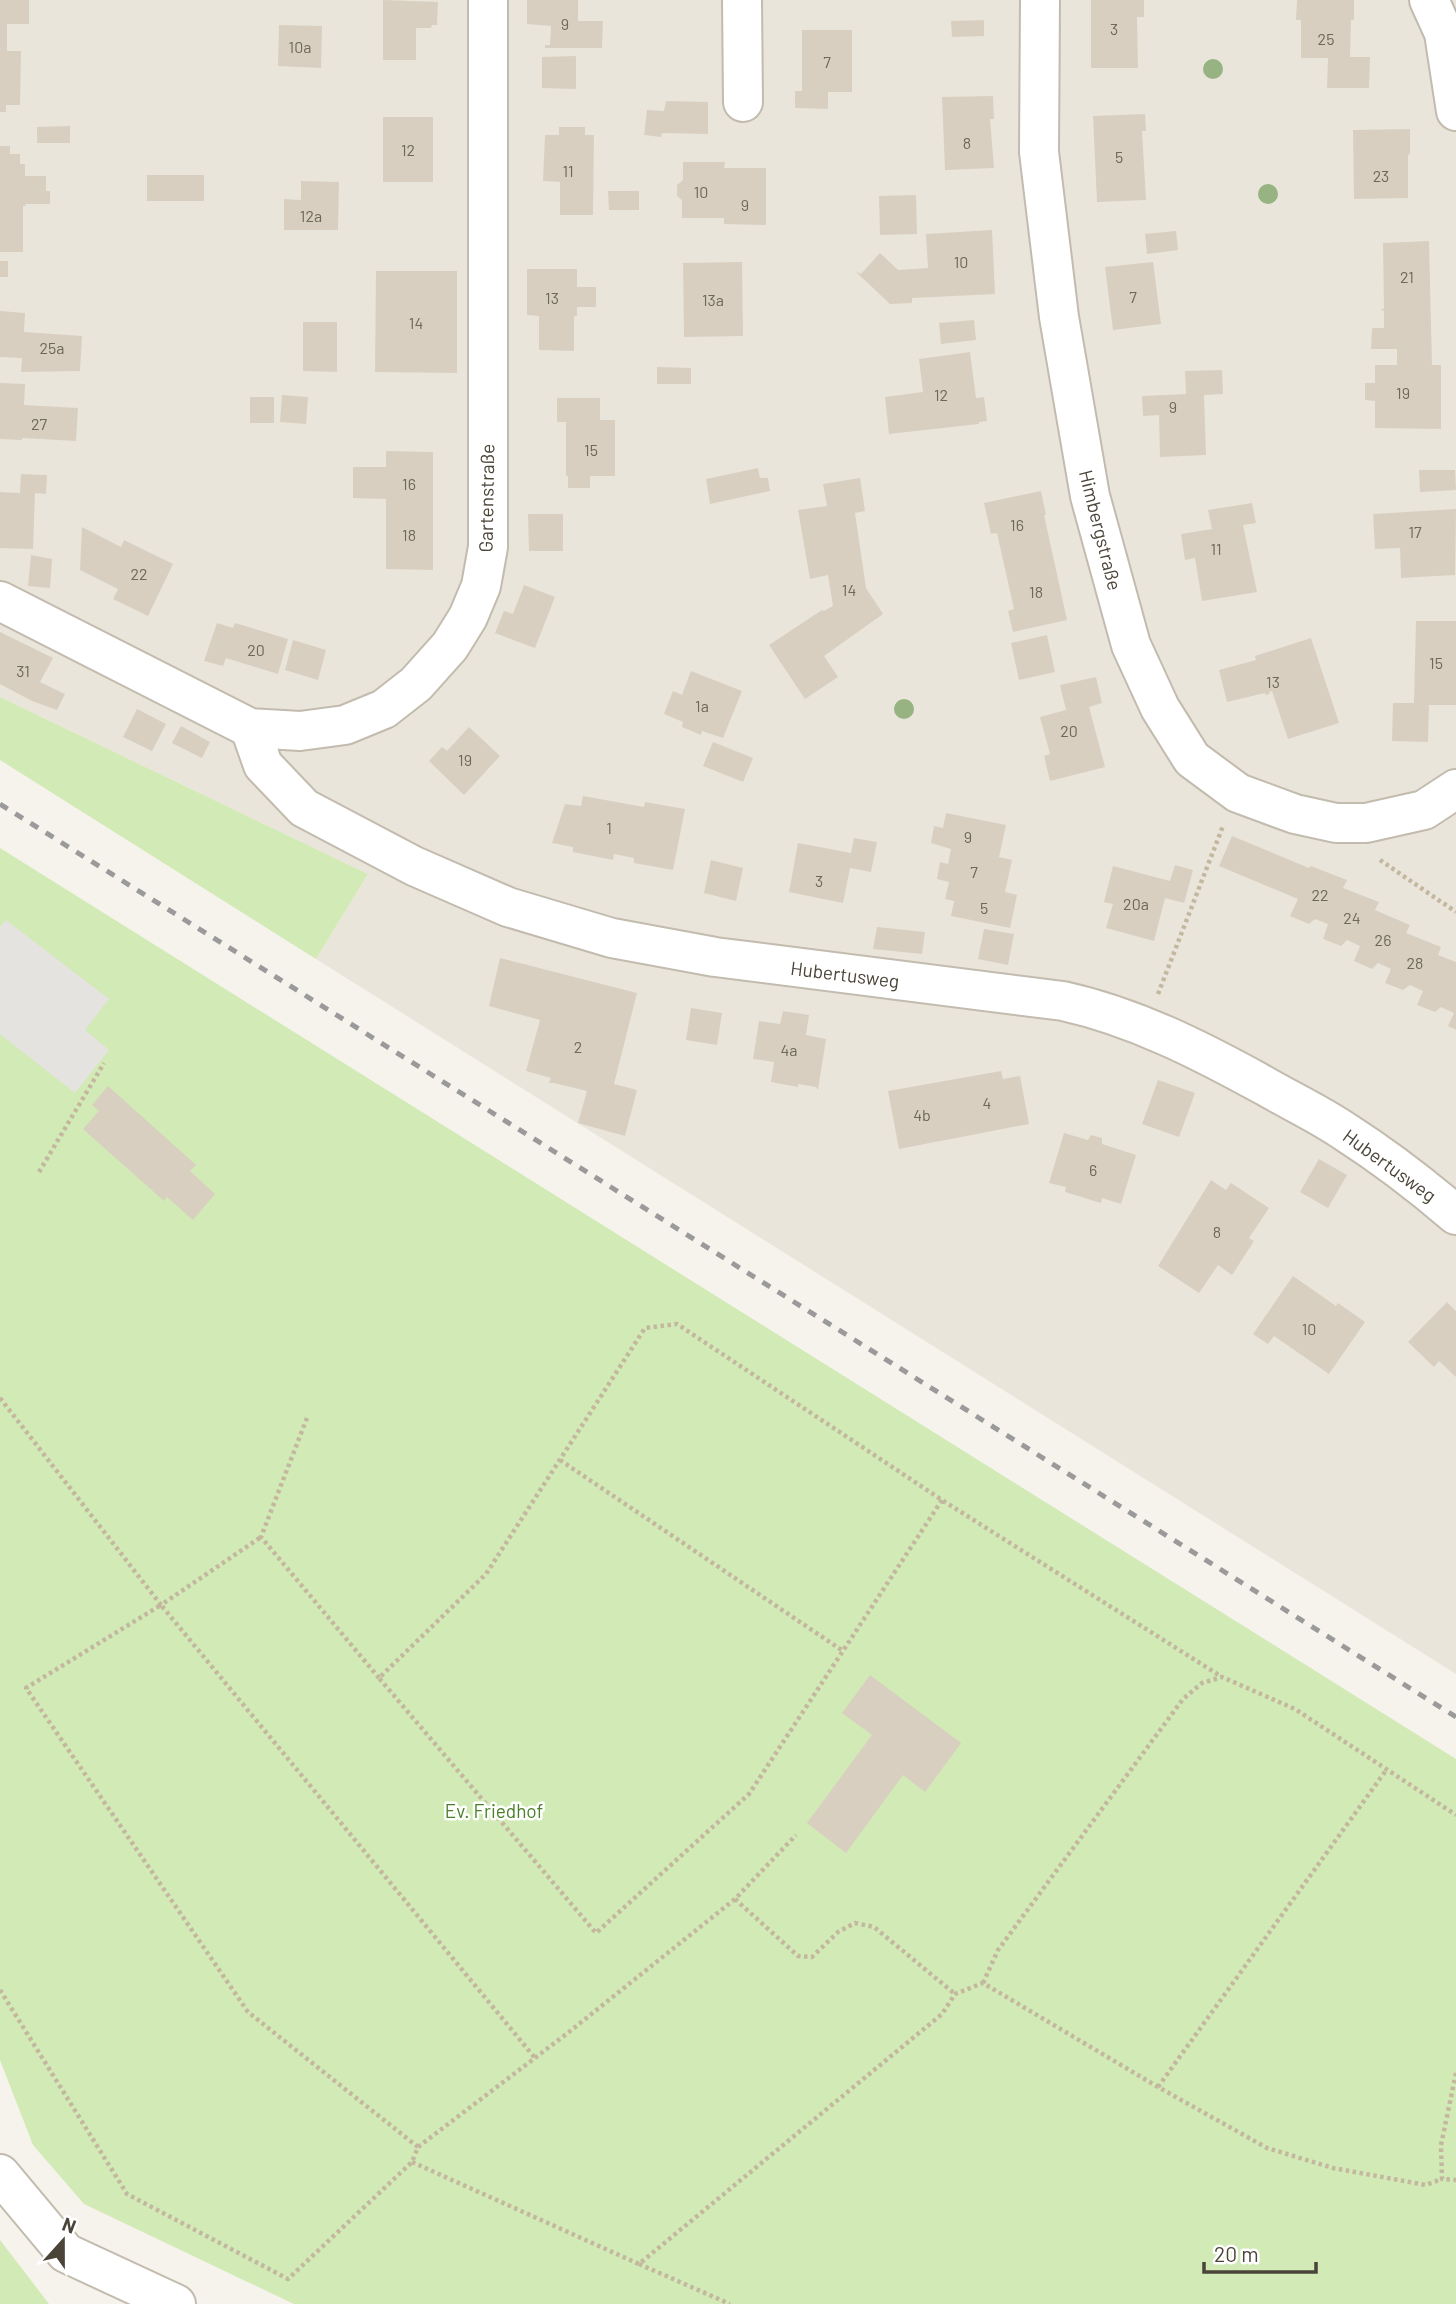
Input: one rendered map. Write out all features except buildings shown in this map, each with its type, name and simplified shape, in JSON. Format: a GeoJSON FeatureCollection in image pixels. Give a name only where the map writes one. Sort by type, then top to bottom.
{"type":"FeatureCollection","features":[{"type":"Feature","properties":{"kind":"street","name":"Gartenstraße"},"geometry":{"type":"LineString","coordinates":[[0,601],[250,728],[299,731],[345,724],[384,709],[416,684],[450,646],[468,617],[481,586],[488,547],[488,0]]}},
{"type":"Feature","properties":{"kind":"street"},"geometry":{"type":"LineString","coordinates":[[742,0],[743,102]]}},
{"type":"Feature","properties":{"kind":"street","name":"Himbergstraße"},"geometry":{"type":"LineString","coordinates":[[1040,0],[1039,152],[1059,317],[1090,496],[1131,645],[1160,708],[1192,760],[1238,793],[1295,814],[1336,823],[1366,823],[1424,810],[1456,789]]}},
{"type":"Feature","properties":{"kind":"street"},"geometry":{"type":"LineString","coordinates":[[1429,0],[1444,33],[1456,111]]}},
{"type":"Feature","properties":{"kind":"street","name":"Hubertusweg"},"geometry":{"type":"LineString","coordinates":[[250,728],[263,765],[304,808],[414,866],[508,907],[612,938],[715,957],[1063,1002],[1101,1010],[1146,1025],[1224,1064],[1343,1130],[1456,1214]]}},
{"type":"Feature","properties":{"kind":"street"},"geometry":{"type":"LineString","coordinates":[[0,2174],[66,2253],[176,2304]]}},
{"type":"Feature","properties":{"kind":"path"},"geometry":{"type":"LineString","coordinates":[[1157,996],[1238,793]]}},
{"type":"Feature","properties":{"kind":"path"},"geometry":{"type":"LineString","coordinates":[[1336,823],[1377,858],[1456,912]]}},
{"type":"Feature","properties":{"kind":"path"},"geometry":{"type":"LineString","coordinates":[[39,1172],[104,1063]]}},
{"type":"Feature","properties":{"kind":"path"},"geometry":{"type":"LineString","coordinates":[[379,1678],[486,1574],[645,1328],[677,1324],[942,1500],[1222,1677],[1295,1709],[1456,1815]]}},
{"type":"Feature","properties":{"kind":"path"},"geometry":{"type":"LineString","coordinates":[[0,1398],[161,1605],[535,2058]]}},
{"type":"Feature","properties":{"kind":"path"},"geometry":{"type":"LineString","coordinates":[[307,1418],[261,1537],[161,1605],[26,1688],[248,2012],[418,2147]]}},
{"type":"Feature","properties":{"kind":"path"},"geometry":{"type":"LineString","coordinates":[[560,1460],[843,1651]]}},
{"type":"Feature","properties":{"kind":"path"},"geometry":{"type":"LineString","coordinates":[[261,1537],[596,1933],[748,1794],[942,1500]]}},
{"type":"Feature","properties":{"kind":"path"},"geometry":{"type":"LineString","coordinates":[[639,2264],[942,2014],[955,1994],[983,1983],[998,1950],[1183,1699],[1202,1683],[1222,1677]]}},
{"type":"Feature","properties":{"kind":"path"},"geometry":{"type":"LineString","coordinates":[[1158,2087],[1387,1769]]}},
{"type":"Feature","properties":{"kind":"path"},"geometry":{"type":"LineString","coordinates":[[0,1990],[127,2194],[288,2279],[412,2162],[418,2147],[735,1899],[796,1835]]}},
{"type":"Feature","properties":{"kind":"path"},"geometry":{"type":"LineString","coordinates":[[735,1899],[798,1956],[812,1957],[838,1932],[855,1923],[874,1927],[955,1994]]}},
{"type":"Feature","properties":{"kind":"path"},"geometry":{"type":"LineString","coordinates":[[983,1983],[1267,2148],[1333,2168],[1426,2185],[1443,2179],[1456,2180]]}},
{"type":"Feature","properties":{"kind":"path"},"geometry":{"type":"LineString","coordinates":[[1443,2179],[1441,2146],[1456,2073]]}},
{"type":"Feature","properties":{"kind":"path"},"geometry":{"type":"LineString","coordinates":[[412,2162],[730,2304]]}},
{"type":"Feature","properties":{"kind":"shaded area"},"geometry":{"type":"Polygon","coordinates":[[[0,0],[1456,0],[1456,1674],[316,959],[368,874],[0,697],[0,0]]]}},
{"type":"Feature","properties":{"kind":"shaded area"},"geometry":{"type":"Polygon","coordinates":[[[6,920],[109,999],[85,1030],[109,1050],[75,1093],[0,1034],[0,927],[6,920]]]}},
{"type":"Feature","properties":{"kind":"green space"},"geometry":{"type":"Polygon","coordinates":[[[0,697],[368,874],[316,959],[0,760],[0,697]]]}},
{"type":"Feature","properties":{"kind":"green space","name":"Ev. Friedhof"},"geometry":{"type":"Polygon","coordinates":[[[0,848],[1456,1759],[1456,2304],[294,2304],[84,2204],[33,2145],[0,2060],[0,848]]]}},
{"type":"Feature","properties":{"kind":"green space"},"geometry":{"type":"Polygon","coordinates":[[[0,2240],[49,2304],[0,2304],[0,2240]]]}},
{"type":"Feature","properties":{"kind":"railway"},"geometry":{"type":"LineString","coordinates":[[0,804],[1456,1717]]}}]}
